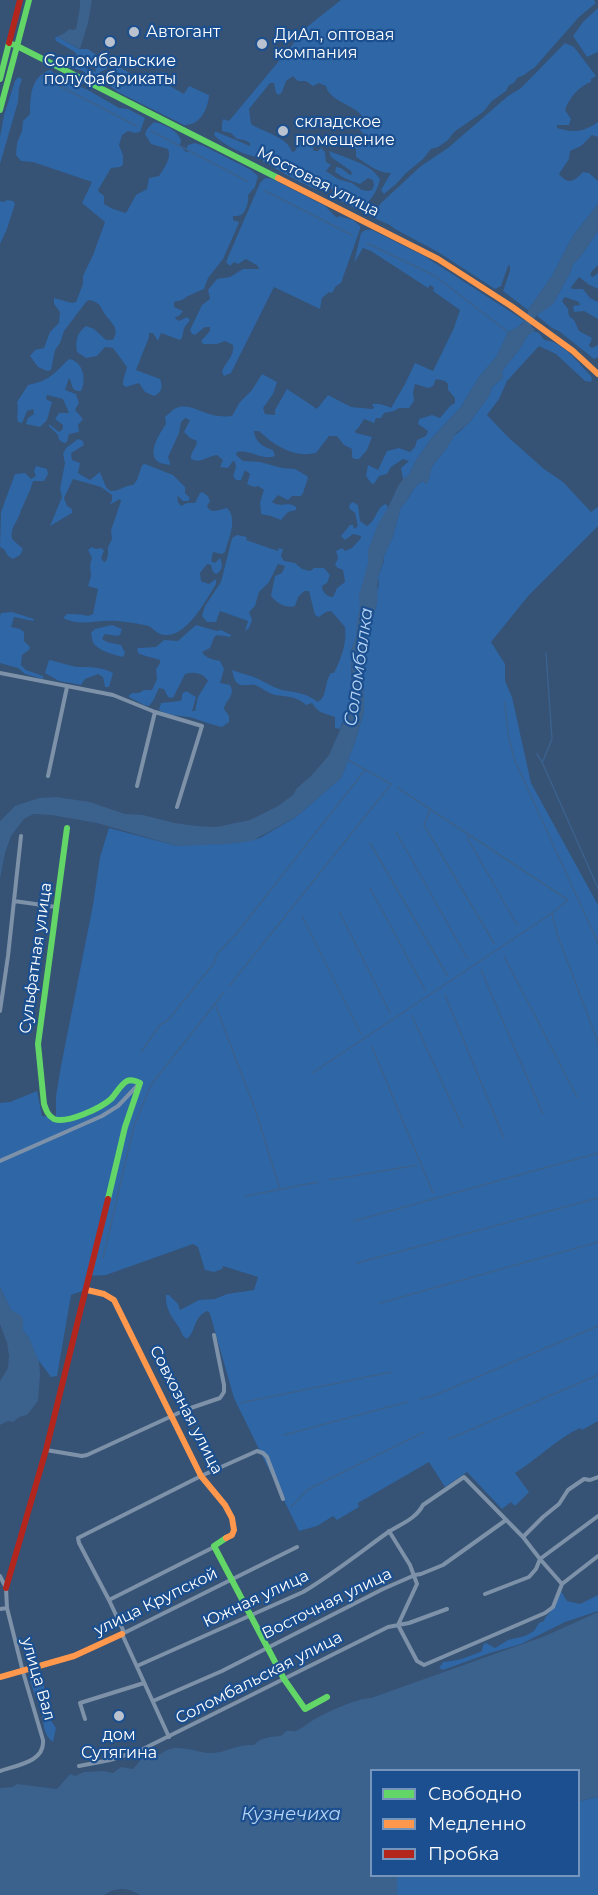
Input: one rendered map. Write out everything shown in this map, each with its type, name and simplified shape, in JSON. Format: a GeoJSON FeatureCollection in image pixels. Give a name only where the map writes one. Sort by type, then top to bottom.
{"type":"FeatureCollection","features":[{"type":"Feature","properties":{"kind":"street"},"geometry":{"type":"LineString","coordinates":[[0,79],[20,0]]}},
{"type":"Feature","properties":{"kind":"street"},"geometry":{"type":"LineString","coordinates":[[0,110],[29,0]]}},
{"type":"Feature","properties":{"kind":"street","name":"Мостовая улица"},"geometry":{"type":"LineString","coordinates":[[9,43],[422,249],[511,306],[550,334],[598,374]]}},
{"type":"Feature","properties":{"kind":"street"},"geometry":{"type":"LineString","coordinates":[[0,673],[113,695],[154,712],[202,726],[177,807]]}},
{"type":"Feature","properties":{"kind":"street"},"geometry":{"type":"LineString","coordinates":[[48,776],[67,687]]}},
{"type":"Feature","properties":{"kind":"street"},"geometry":{"type":"LineString","coordinates":[[137,786],[154,712]]}},
{"type":"Feature","properties":{"kind":"street","name":"Сульфатная улица"},"geometry":{"type":"LineString","coordinates":[[67,828],[38,1044],[44,1104],[47,1113],[54,1119],[66,1120],[100,1107],[111,1099],[126,1081],[132,1080],[140,1083]]}},
{"type":"Feature","properties":{"kind":"street"},"geometry":{"type":"LineString","coordinates":[[0,1011],[21,836]]}},
{"type":"Feature","properties":{"kind":"street"},"geometry":{"type":"LineString","coordinates":[[14,901],[57,908]]}},
{"type":"Feature","properties":{"kind":"street"},"geometry":{"type":"LineString","coordinates":[[0,1161],[102,1116],[118,1106],[140,1083]]}},
{"type":"Feature","properties":{"kind":"street"},"geometry":{"type":"LineString","coordinates":[[6,1588],[46,1450],[87,1290],[125,1127],[140,1083]]}},
{"type":"Feature","properties":{"kind":"street","name":"Совхозная улица"},"geometry":{"type":"LineString","coordinates":[[87,1290],[104,1294],[114,1300],[201,1476],[225,1505],[233,1526],[232,1535],[214,1546]]}},
{"type":"Feature","properties":{"kind":"street"},"geometry":{"type":"LineString","coordinates":[[46,1450],[82,1456],[185,1410],[220,1398],[224,1385],[214,1335]]}},
{"type":"Feature","properties":{"kind":"street"},"geometry":{"type":"LineString","coordinates":[[169,1737],[109,1600],[78,1538],[201,1476],[260,1451],[267,1457],[283,1499]]}},
{"type":"Feature","properties":{"kind":"street","name":"Южная улица"},"geometry":{"type":"LineString","coordinates":[[137,1666],[310,1588],[389,1531],[410,1520],[423,1505],[464,1477],[506,1520]]}},
{"type":"Feature","properties":{"kind":"street"},"geometry":{"type":"LineString","coordinates":[[523,1537],[559,1504],[568,1490],[585,1479],[598,1477]]}},
{"type":"Feature","properties":{"kind":"street"},"geometry":{"type":"LineString","coordinates":[[485,1594],[529,1577],[536,1569],[540,1559],[598,1516]]}},
{"type":"Feature","properties":{"kind":"street"},"geometry":{"type":"LineString","coordinates":[[506,1520],[562,1584]]}},
{"type":"Feature","properties":{"kind":"street","name":"Восточная улица"},"geometry":{"type":"LineString","coordinates":[[153,1701],[222,1671],[373,1594],[443,1565],[506,1520]]}},
{"type":"Feature","properties":{"kind":"street"},"geometry":{"type":"LineString","coordinates":[[389,1531],[415,1575],[417,1584],[398,1624],[417,1661],[424,1665],[545,1613],[553,1607],[562,1584],[598,1556]]}},
{"type":"Feature","properties":{"kind":"street"},"geometry":{"type":"LineString","coordinates":[[109,1600],[214,1546],[284,1679],[303,1708],[327,1697]]}},
{"type":"Feature","properties":{"kind":"street","name":"улица Крупской"},"geometry":{"type":"LineString","coordinates":[[0,1677],[74,1656],[297,1547]]}},
{"type":"Feature","properties":{"kind":"street"},"geometry":{"type":"LineString","coordinates":[[0,1576],[6,1588]]}},
{"type":"Feature","properties":{"kind":"street","name":"улица Вал"},"geometry":{"type":"LineString","coordinates":[[0,1771],[39,1756],[44,1747],[7,1608],[6,1588]]}},
{"type":"Feature","properties":{"kind":"street"},"geometry":{"type":"LineString","coordinates":[[0,1610],[7,1608]]}},
{"type":"Feature","properties":{"kind":"street","name":"Соломбальская улица"},"geometry":{"type":"LineString","coordinates":[[79,1766],[110,1760],[141,1750],[350,1646],[398,1624],[409,1623],[447,1609]]}},
{"type":"Feature","properties":{"kind":"street"},"geometry":{"type":"LineString","coordinates":[[85,1719],[80,1703],[144,1683]]}},
{"type":"Feature","properties":{"kind":"shaded area"},"geometry":{"type":"Polygon","coordinates":[[[341,0],[594,0],[596,3],[579,17],[535,67],[517,78],[483,112],[454,132],[448,140],[431,149],[384,194],[381,190],[391,173],[377,170],[356,157],[356,149],[352,146],[353,142],[358,140],[362,145],[365,143],[365,136],[360,130],[363,117],[359,113],[336,99],[326,86],[319,83],[313,86],[306,81],[298,81],[293,76],[286,81],[279,95],[276,93],[274,83],[270,83],[249,109],[251,124],[286,142],[292,152],[303,140],[311,143],[314,151],[321,148],[325,152],[326,162],[331,165],[326,171],[362,190],[372,190],[373,180],[368,178],[360,184],[338,174],[335,172],[336,167],[352,174],[331,157],[329,151],[357,162],[376,173],[380,179],[375,194],[356,209],[339,200],[339,193],[327,186],[320,190],[311,187],[263,162],[263,157],[252,156],[237,150],[214,135],[217,132],[250,146],[250,143],[222,131],[223,119],[229,121],[308,26],[341,0]]]}},
{"type":"Feature","properties":{"kind":"shaded area"},"geometry":{"type":"Polygon","coordinates":[[[598,8],[598,52],[587,57],[573,36],[583,22],[598,8]]]}},
{"type":"Feature","properties":{"kind":"shaded area"},"geometry":{"type":"Polygon","coordinates":[[[58,36],[79,49],[88,49],[108,63],[107,69],[100,72],[102,82],[95,81],[83,71],[68,67],[50,57],[52,54],[77,61],[96,72],[95,68],[79,58],[75,52],[56,41],[55,38],[58,36]]]}},
{"type":"Feature","properties":{"kind":"shaded area"},"geometry":{"type":"Polygon","coordinates":[[[565,43],[574,47],[596,76],[579,89],[569,101],[565,110],[571,119],[569,125],[557,125],[557,128],[580,131],[598,122],[598,137],[592,135],[581,146],[570,151],[569,159],[559,174],[565,180],[571,181],[583,172],[589,173],[598,181],[598,204],[573,236],[552,276],[528,310],[503,291],[510,265],[501,286],[495,289],[438,252],[374,218],[373,215],[381,203],[421,166],[448,148],[508,96],[521,88],[565,43]]]}},
{"type":"Feature","properties":{"kind":"shaded area"},"geometry":{"type":"Polygon","coordinates":[[[117,66],[154,86],[162,72],[167,73],[163,82],[184,94],[189,86],[209,95],[205,111],[195,123],[184,125],[118,92],[110,86],[111,80],[118,76],[115,70],[117,66]]]}},
{"type":"Feature","properties":{"kind":"shaded area"},"geometry":{"type":"Polygon","coordinates":[[[50,70],[119,108],[128,109],[145,118],[140,132],[128,131],[122,135],[119,145],[123,155],[123,165],[111,168],[98,190],[104,196],[104,204],[113,209],[126,213],[136,195],[147,189],[149,178],[159,176],[167,163],[168,149],[151,144],[145,134],[154,122],[173,130],[181,140],[180,146],[186,152],[188,152],[186,149],[188,145],[195,143],[204,146],[251,170],[258,176],[255,187],[248,195],[245,211],[241,215],[233,216],[233,220],[239,222],[238,225],[223,259],[208,278],[204,289],[174,302],[174,307],[183,311],[175,317],[176,319],[179,321],[187,317],[190,320],[184,328],[182,338],[180,340],[161,333],[158,341],[153,333],[149,333],[136,370],[160,379],[161,389],[154,396],[145,392],[139,383],[126,387],[123,385],[127,367],[113,348],[105,347],[97,356],[86,358],[77,352],[77,337],[86,326],[94,329],[106,340],[113,340],[115,336],[114,325],[94,301],[86,302],[64,331],[55,350],[51,370],[47,371],[38,367],[30,356],[35,350],[44,348],[50,332],[59,323],[60,312],[54,304],[54,298],[76,302],[83,284],[83,276],[105,222],[82,203],[92,182],[33,162],[21,161],[16,155],[23,121],[30,114],[30,100],[35,82],[50,70]]]}},
{"type":"Feature","properties":{"kind":"shaded area"},"geometry":{"type":"Polygon","coordinates":[[[18,77],[22,79],[18,102],[0,164],[0,137],[4,115],[18,77]]]}},
{"type":"Feature","properties":{"kind":"shaded area"},"geometry":{"type":"Polygon","coordinates":[[[265,178],[272,179],[325,206],[337,218],[339,216],[353,220],[360,226],[360,229],[341,283],[332,293],[329,292],[322,298],[320,309],[274,287],[231,373],[224,376],[223,368],[233,352],[233,345],[225,341],[217,344],[203,344],[201,341],[210,331],[210,327],[205,327],[195,335],[190,330],[202,305],[210,299],[208,290],[217,279],[230,277],[243,269],[259,269],[246,259],[238,264],[234,262],[230,266],[226,262],[260,183],[265,178]]]}},
{"type":"Feature","properties":{"kind":"shaded area"},"geometry":{"type":"Polygon","coordinates":[[[7,200],[15,204],[0,244],[0,201],[7,200]]]}},
{"type":"Feature","properties":{"kind":"shaded area"},"geometry":{"type":"Polygon","coordinates":[[[365,230],[372,230],[424,256],[525,321],[508,332],[497,356],[479,377],[461,407],[430,440],[409,475],[403,479],[401,468],[409,461],[403,459],[391,467],[387,474],[379,476],[374,484],[366,476],[368,465],[378,470],[387,451],[399,448],[410,452],[417,440],[426,436],[428,431],[418,424],[419,419],[432,415],[440,418],[455,403],[455,398],[448,390],[448,384],[445,381],[436,379],[433,386],[428,388],[415,384],[414,401],[409,408],[399,408],[384,413],[381,418],[376,418],[374,423],[364,419],[355,431],[372,437],[367,450],[359,459],[352,457],[352,449],[344,445],[337,436],[329,436],[316,453],[300,454],[285,450],[259,431],[254,431],[258,441],[273,450],[275,456],[265,457],[247,452],[237,452],[236,455],[243,461],[295,469],[308,478],[301,496],[292,496],[288,500],[278,495],[272,502],[296,507],[296,510],[288,512],[281,520],[261,514],[260,502],[264,490],[247,484],[250,474],[245,470],[241,480],[236,480],[233,476],[235,462],[233,461],[228,468],[220,467],[223,460],[217,455],[201,460],[191,459],[197,441],[184,432],[190,420],[185,418],[181,422],[179,433],[168,457],[170,465],[160,463],[154,455],[155,444],[166,424],[165,417],[173,410],[184,406],[209,414],[232,416],[262,374],[277,382],[273,394],[263,408],[265,414],[275,415],[275,410],[287,389],[317,409],[328,395],[351,407],[372,409],[374,408],[372,404],[377,404],[391,408],[415,363],[433,371],[460,310],[433,291],[434,288],[430,285],[428,288],[371,251],[363,248],[354,263],[361,233],[365,230]]]}},
{"type":"Feature","properties":{"kind":"shaded area"},"geometry":{"type":"Polygon","coordinates":[[[598,231],[598,265],[590,275],[593,277],[598,273],[598,289],[579,277],[571,287],[572,289],[583,289],[590,298],[598,302],[598,319],[584,311],[574,312],[573,306],[580,305],[579,302],[565,297],[562,301],[579,331],[592,338],[589,346],[592,348],[598,345],[598,357],[594,359],[536,315],[553,304],[573,264],[598,231]]]}},
{"type":"Feature","properties":{"kind":"shaded area"},"geometry":{"type":"Polygon","coordinates":[[[533,331],[539,333],[544,340],[564,348],[591,376],[591,382],[585,381],[556,354],[539,346],[507,381],[499,399],[487,415],[544,469],[563,482],[591,512],[598,507],[598,526],[529,595],[491,642],[505,664],[505,681],[512,697],[531,783],[598,905],[598,1421],[563,1438],[515,1473],[529,1492],[515,1506],[511,1502],[502,1509],[467,1472],[445,1487],[429,1462],[358,1503],[359,1507],[337,1520],[333,1516],[317,1526],[299,1531],[234,1398],[210,1314],[208,1311],[200,1316],[187,1339],[183,1336],[166,1302],[166,1295],[169,1295],[178,1304],[180,1310],[199,1300],[215,1299],[227,1294],[254,1290],[258,1277],[223,1266],[222,1269],[214,1272],[205,1270],[198,1247],[193,1244],[106,1275],[87,1276],[85,1290],[71,1295],[57,1376],[51,1377],[36,1357],[29,1338],[23,1330],[23,1319],[11,1310],[0,1287],[0,1103],[10,1102],[37,1091],[42,1116],[56,1117],[56,1096],[61,1066],[93,905],[100,857],[109,828],[177,846],[244,842],[260,838],[296,817],[341,778],[364,711],[364,659],[368,632],[377,603],[378,577],[401,507],[419,484],[423,481],[426,484],[428,482],[432,466],[454,436],[469,423],[489,396],[492,387],[503,378],[504,368],[533,331]]]}},
{"type":"Feature","properties":{"kind":"shaded area"},"geometry":{"type":"Polygon","coordinates":[[[69,359],[74,360],[81,367],[84,382],[81,391],[77,391],[73,389],[69,378],[65,390],[76,394],[79,403],[75,410],[83,419],[78,425],[79,432],[69,434],[67,442],[64,443],[49,426],[49,424],[59,432],[63,429],[63,425],[55,419],[59,413],[69,413],[63,399],[47,395],[46,399],[52,402],[47,420],[40,427],[26,424],[28,418],[34,414],[33,409],[27,411],[22,423],[18,422],[17,402],[28,385],[47,379],[69,359]]]}},
{"type":"Feature","properties":{"kind":"shaded area"},"geometry":{"type":"Polygon","coordinates":[[[78,439],[83,441],[84,445],[71,453],[72,460],[80,463],[78,473],[90,480],[100,472],[110,491],[133,485],[142,465],[145,464],[173,475],[185,487],[185,493],[190,498],[188,501],[183,501],[177,495],[181,506],[195,503],[202,492],[208,496],[209,509],[216,511],[227,508],[230,512],[232,528],[225,552],[222,554],[213,552],[211,561],[215,563],[220,558],[221,569],[216,574],[211,565],[207,564],[200,573],[201,581],[209,584],[216,579],[216,584],[195,616],[181,630],[163,635],[149,626],[134,623],[76,622],[63,618],[67,614],[88,616],[93,614],[98,589],[88,586],[92,558],[88,550],[92,547],[102,548],[104,551],[101,558],[104,562],[106,561],[112,539],[111,530],[121,501],[120,499],[111,504],[112,495],[101,487],[73,479],[64,498],[67,506],[72,509],[72,513],[50,526],[62,497],[60,489],[65,463],[63,454],[66,448],[78,439]]]}},
{"type":"Feature","properties":{"kind":"shaded area"},"geometry":{"type":"Polygon","coordinates":[[[36,466],[47,469],[48,474],[44,481],[33,481],[13,527],[12,539],[23,549],[20,555],[13,559],[0,547],[1,512],[15,474],[25,473],[31,479],[36,476],[34,471],[36,466]]]}},
{"type":"Feature","properties":{"kind":"shaded area"},"geometry":{"type":"Polygon","coordinates":[[[353,502],[358,505],[360,521],[367,526],[382,506],[385,504],[388,506],[351,665],[352,703],[340,729],[335,728],[335,717],[320,711],[312,703],[306,705],[297,699],[272,694],[255,685],[241,685],[234,677],[232,670],[318,702],[323,696],[331,673],[334,673],[344,645],[345,627],[331,611],[319,617],[315,615],[309,591],[304,591],[292,607],[282,605],[273,599],[271,596],[275,576],[282,573],[285,566],[278,564],[269,582],[259,592],[255,606],[249,612],[252,620],[245,631],[248,621],[220,611],[216,622],[207,622],[202,616],[205,606],[221,582],[232,538],[237,535],[278,551],[279,548],[283,549],[281,556],[284,561],[295,563],[302,569],[310,571],[314,568],[324,568],[330,575],[322,588],[327,595],[333,597],[337,588],[345,582],[343,570],[335,565],[338,558],[336,551],[342,548],[345,551],[352,548],[361,538],[353,534],[345,540],[341,536],[350,525],[353,525],[354,529],[358,526],[355,513],[349,508],[353,502]]]}},
{"type":"Feature","properties":{"kind":"shaded area"},"geometry":{"type":"Polygon","coordinates":[[[12,612],[34,619],[33,621],[14,617],[11,627],[24,632],[24,641],[30,647],[22,655],[21,665],[26,670],[43,676],[43,679],[0,663],[0,616],[1,613],[12,612]]]}},
{"type":"Feature","properties":{"kind":"shaded area"},"geometry":{"type":"Polygon","coordinates":[[[112,625],[122,629],[120,635],[105,634],[102,639],[121,645],[125,653],[123,657],[111,654],[93,643],[91,633],[95,629],[112,625]]]}},
{"type":"Feature","properties":{"kind":"shaded area"},"geometry":{"type":"Polygon","coordinates":[[[196,625],[221,630],[231,635],[230,637],[216,636],[210,648],[202,652],[207,657],[220,661],[224,669],[220,683],[230,685],[232,689],[224,709],[229,716],[229,722],[222,727],[159,710],[161,703],[180,701],[182,694],[186,691],[196,697],[192,711],[195,711],[198,697],[208,681],[198,673],[185,674],[173,698],[168,697],[164,689],[159,688],[149,706],[129,697],[133,693],[152,690],[157,679],[156,669],[160,663],[160,660],[139,654],[138,648],[156,647],[164,640],[178,641],[196,625]]]}},
{"type":"Feature","properties":{"kind":"shaded area"},"geometry":{"type":"Polygon","coordinates":[[[49,660],[76,667],[109,671],[113,673],[109,687],[105,687],[103,677],[98,674],[85,679],[81,685],[59,681],[45,673],[49,660]]]}},
{"type":"Feature","properties":{"kind":"shaded area"},"geometry":{"type":"Polygon","coordinates":[[[561,1591],[567,1601],[580,1604],[598,1595],[598,1611],[565,1622],[521,1644],[443,1670],[439,1668],[443,1662],[482,1651],[486,1643],[495,1648],[508,1640],[534,1631],[553,1608],[561,1591]]]}},
{"type":"Feature","properties":{"kind":"shaded area"},"geometry":{"type":"Polygon","coordinates":[[[31,1671],[42,1675],[50,1719],[56,1728],[53,1742],[45,1731],[40,1709],[45,1700],[35,1696],[29,1677],[31,1671]]]}},
{"type":"Feature","properties":{"kind":"shaded area"},"geometry":{"type":"Polygon","coordinates":[[[598,1797],[598,1895],[397,1895],[397,1877],[580,1877],[580,1801],[598,1797]]]}},
{"type":"Feature","properties":{"kind":"water"},"geometry":{"type":"Polygon","coordinates":[[[80,0],[92,0],[80,49],[58,36],[69,29],[76,29],[80,0]]]}},
{"type":"Feature","properties":{"kind":"water","name":"Соломбалка"},"geometry":{"type":"Polygon","coordinates":[[[598,204],[598,231],[573,264],[553,304],[537,314],[531,326],[535,330],[528,335],[504,368],[503,378],[492,387],[489,396],[469,423],[456,433],[432,466],[428,483],[423,481],[419,484],[401,507],[393,536],[384,556],[378,582],[377,603],[368,630],[364,659],[364,711],[341,778],[296,817],[252,841],[227,844],[177,846],[97,823],[33,814],[24,819],[11,836],[0,879],[0,821],[15,806],[39,798],[56,797],[90,802],[125,814],[143,815],[196,826],[216,827],[250,820],[278,806],[293,795],[297,788],[311,776],[329,755],[352,703],[351,650],[356,636],[360,607],[359,596],[368,563],[368,550],[378,524],[398,486],[409,475],[430,440],[461,407],[479,377],[497,356],[508,332],[523,324],[528,310],[552,276],[573,236],[598,204]]]}},
{"type":"Feature","properties":{"kind":"water"},"geometry":{"type":"Polygon","coordinates":[[[0,1287],[11,1310],[23,1319],[23,1330],[39,1362],[40,1375],[38,1401],[27,1415],[0,1425],[0,1381],[8,1368],[9,1356],[0,1324],[0,1287]]]}},
{"type":"Feature","properties":{"kind":"water","name":"Кузнечиха"},"geometry":{"type":"Polygon","coordinates":[[[598,1612],[598,1797],[580,1801],[580,1769],[370,1769],[370,1877],[397,1877],[397,1895],[140,1895],[131,1890],[122,1889],[104,1895],[0,1895],[0,1788],[13,1787],[17,1784],[57,1789],[70,1774],[75,1776],[84,1772],[104,1771],[113,1773],[121,1767],[133,1769],[143,1757],[154,1757],[174,1748],[212,1753],[254,1745],[265,1738],[296,1731],[320,1716],[358,1700],[371,1698],[545,1636],[598,1612]]]}},
{"type":"Feature","properties":{"kind":"waterway"},"geometry":{"type":"LineString","coordinates":[[42,77],[137,126]]}},
{"type":"Feature","properties":{"kind":"waterway"},"geometry":{"type":"LineString","coordinates":[[151,131],[247,181]]}},
{"type":"Feature","properties":{"kind":"waterway"},"geometry":{"type":"LineString","coordinates":[[265,191],[352,235]]}},
{"type":"Feature","properties":{"kind":"waterway"},"geometry":{"type":"LineString","coordinates":[[367,243],[435,276],[508,332]]}},
{"type":"Feature","properties":{"kind":"waterway"},"geometry":{"type":"LineString","coordinates":[[543,761],[552,739],[546,653]]}},
{"type":"Feature","properties":{"kind":"waterway"},"geometry":{"type":"LineString","coordinates":[[505,702],[508,735],[515,761],[598,943]]}},
{"type":"Feature","properties":{"kind":"waterway"},"geometry":{"type":"LineString","coordinates":[[537,754],[598,888]]}},
{"type":"Feature","properties":{"kind":"waterway"},"geometry":{"type":"LineString","coordinates":[[229,986],[391,784],[346,759]]}},
{"type":"Feature","properties":{"kind":"waterway"},"geometry":{"type":"LineString","coordinates":[[141,1052],[160,1025],[168,1020],[214,963],[217,954],[236,934],[365,770]]}},
{"type":"Feature","properties":{"kind":"waterway"},"geometry":{"type":"LineString","coordinates":[[312,1073],[552,913],[568,900],[398,788]]}},
{"type":"Feature","properties":{"kind":"waterway"},"geometry":{"type":"LineString","coordinates":[[430,809],[424,825],[494,943]]}},
{"type":"Feature","properties":{"kind":"waterway"},"geometry":{"type":"LineString","coordinates":[[396,832],[467,958]]}},
{"type":"Feature","properties":{"kind":"waterway"},"geometry":{"type":"LineString","coordinates":[[469,834],[468,839],[517,925]]}},
{"type":"Feature","properties":{"kind":"waterway"},"geometry":{"type":"LineString","coordinates":[[370,843],[447,975]]}},
{"type":"Feature","properties":{"kind":"waterway"},"geometry":{"type":"LineString","coordinates":[[370,888],[425,990]]}},
{"type":"Feature","properties":{"kind":"waterway"},"geometry":{"type":"LineString","coordinates":[[340,913],[390,1013]]}},
{"type":"Feature","properties":{"kind":"waterway"},"geometry":{"type":"LineString","coordinates":[[552,913],[557,934],[598,1042]]}},
{"type":"Feature","properties":{"kind":"waterway"},"geometry":{"type":"LineString","coordinates":[[302,916],[361,1034]]}},
{"type":"Feature","properties":{"kind":"waterway"},"geometry":{"type":"LineString","coordinates":[[504,956],[577,1097]]}},
{"type":"Feature","properties":{"kind":"waterway"},"geometry":{"type":"LineString","coordinates":[[481,970],[543,1114]]}},
{"type":"Feature","properties":{"kind":"waterway"},"geometry":{"type":"LineString","coordinates":[[103,1258],[134,1126],[151,1085],[224,992]]}},
{"type":"Feature","properties":{"kind":"waterway"},"geometry":{"type":"LineString","coordinates":[[445,995],[504,1138]]}},
{"type":"Feature","properties":{"kind":"waterway"},"geometry":{"type":"LineString","coordinates":[[215,1004],[256,1112],[280,1189]]}},
{"type":"Feature","properties":{"kind":"waterway"},"geometry":{"type":"LineString","coordinates":[[412,1016],[463,1128]]}},
{"type":"Feature","properties":{"kind":"waterway"},"geometry":{"type":"LineString","coordinates":[[372,1047],[433,1193]]}},
{"type":"Feature","properties":{"kind":"waterway"},"geometry":{"type":"LineString","coordinates":[[354,1221],[598,1153]]}},
{"type":"Feature","properties":{"kind":"waterway"},"geometry":{"type":"LineString","coordinates":[[330,1180],[417,1165]]}},
{"type":"Feature","properties":{"kind":"waterway"},"geometry":{"type":"LineString","coordinates":[[246,1196],[318,1182]]}},
{"type":"Feature","properties":{"kind":"waterway"},"geometry":{"type":"LineString","coordinates":[[357,1263],[598,1198]]}},
{"type":"Feature","properties":{"kind":"waterway"},"geometry":{"type":"LineString","coordinates":[[380,1303],[598,1242]]}},
{"type":"Feature","properties":{"kind":"waterway"},"geometry":{"type":"LineString","coordinates":[[420,1399],[435,1395],[598,1326]]}},
{"type":"Feature","properties":{"kind":"waterway"},"geometry":{"type":"LineString","coordinates":[[240,1403],[391,1372]]}},
{"type":"Feature","properties":{"kind":"waterway"},"geometry":{"type":"LineString","coordinates":[[449,1439],[598,1375]]}},
{"type":"Feature","properties":{"kind":"waterway"},"geometry":{"type":"LineString","coordinates":[[284,1435],[407,1402]]}},
{"type":"Feature","properties":{"kind":"waterway"},"geometry":{"type":"LineString","coordinates":[[291,1507],[307,1490],[424,1432]]}},
{"type":"Feature","properties":{"kind":"traffic: fast"},"geometry":{"type":"LineString","coordinates":[[29,0],[17,46],[278,178]]}},
{"type":"Feature","properties":{"kind":"traffic: fast"},"geometry":{"type":"LineString","coordinates":[[0,79],[9,43],[17,46],[0,110]]}},
{"type":"Feature","properties":{"kind":"traffic: fast"},"geometry":{"type":"LineString","coordinates":[[67,828],[38,1044],[44,1104],[52,1118],[67,1119],[92,1111],[106,1103],[127,1081],[140,1083],[125,1127],[108,1199]]}},
{"type":"Feature","properties":{"kind":"traffic: fast"},"geometry":{"type":"LineString","coordinates":[[226,1538],[214,1546],[284,1679],[305,1709],[327,1697]]}},
{"type":"Feature","properties":{"kind":"traffic: slow"},"geometry":{"type":"LineString","coordinates":[[278,178],[438,259],[511,306],[573,351],[598,374]]}},
{"type":"Feature","properties":{"kind":"traffic: slow"},"geometry":{"type":"LineString","coordinates":[[87,1290],[104,1294],[114,1300],[201,1476],[225,1505],[232,1518],[234,1530],[232,1535],[226,1538]]}},
{"type":"Feature","properties":{"kind":"traffic: slow"},"geometry":{"type":"LineString","coordinates":[[0,1677],[74,1656],[122,1634]]}},
{"type":"Feature","properties":{"kind":"traffic: jam"},"geometry":{"type":"LineString","coordinates":[[9,43],[20,0]]}},
{"type":"Feature","properties":{"kind":"traffic: jam"},"geometry":{"type":"LineString","coordinates":[[6,1588],[46,1450],[108,1199]]}},
{"type":"Feature","properties":{"kind":"place","name":"Автогант"},"geometry":{"type":"Point","coordinates":[134,32]}},
{"type":"Feature","properties":{"kind":"place","name":"Соломбальские полуфабрикаты"},"geometry":{"type":"Point","coordinates":[110,42]}},
{"type":"Feature","properties":{"kind":"place","name":"ДиАл, оптовая компания"},"geometry":{"type":"Point","coordinates":[262,44]}},
{"type":"Feature","properties":{"kind":"place","name":"складское помещение"},"geometry":{"type":"Point","coordinates":[283,131]}},
{"type":"Feature","properties":{"kind":"place","name":"дом Сутягина"},"geometry":{"type":"Point","coordinates":[119,1716]}}]}
